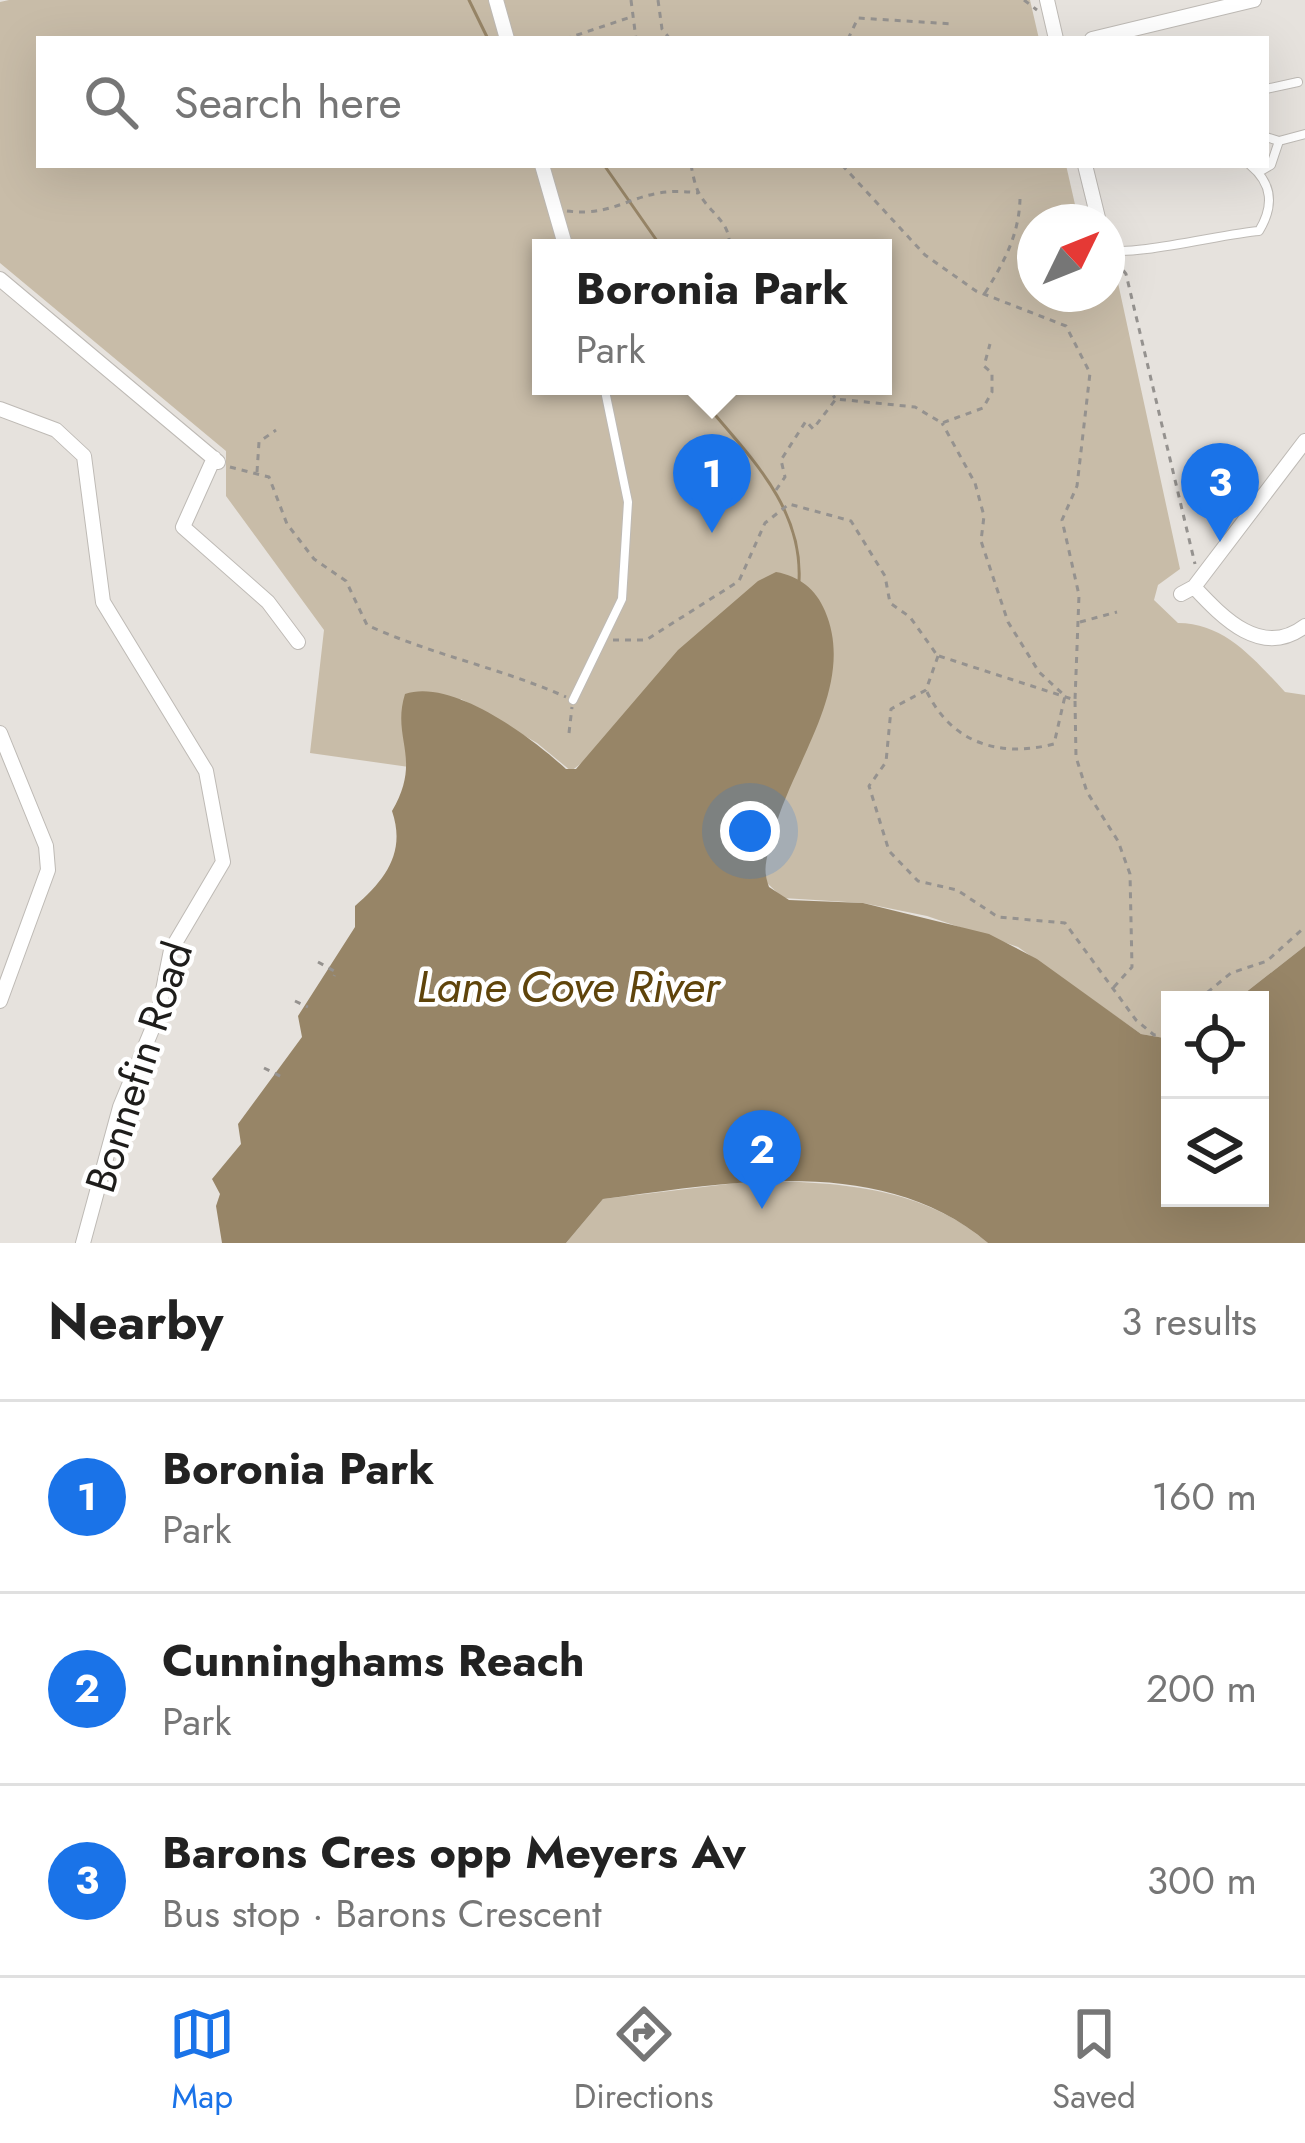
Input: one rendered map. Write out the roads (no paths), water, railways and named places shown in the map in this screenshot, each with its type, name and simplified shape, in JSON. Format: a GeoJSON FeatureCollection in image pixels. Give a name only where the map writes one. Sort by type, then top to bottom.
{"type":"FeatureCollection","features":[{"type":"Feature","properties":{"kind":"street"},"geometry":{"type":"LineString","coordinates":[[496,0],[506,36]]}},
{"type":"Feature","properties":{"kind":"street"},"geometry":{"type":"LineString","coordinates":[[1047,0],[1055,36]]}},
{"type":"Feature","properties":{"kind":"street"},"geometry":{"type":"LineString","coordinates":[[1104,36],[1254,0]]}},
{"type":"Feature","properties":{"kind":"street"},"geometry":{"type":"LineString","coordinates":[[543,168],[563,239]]}},
{"type":"Feature","properties":{"kind":"street"},"geometry":{"type":"LineString","coordinates":[[1086,168],[1095,204]]}},
{"type":"Feature","properties":{"kind":"street"},"geometry":{"type":"LineString","coordinates":[[0,279],[216,460],[184,527],[268,602],[298,642]]}},
{"type":"Feature","properties":{"kind":"street","name":"Bonnefin Road"},"geometry":{"type":"LineString","coordinates":[[0,409],[56,430],[84,456],[103,602],[206,772],[223,851],[221,871],[171,950],[155,1026],[120,1107],[83,1243]]}},
{"type":"Feature","properties":{"kind":"street"},"geometry":{"type":"LineString","coordinates":[[1305,441],[1187,590],[1228,624],[1253,636],[1281,638],[1305,626]]}},
{"type":"Feature","properties":{"kind":"street"},"geometry":{"type":"LineString","coordinates":[[0,733],[46,846],[48,870],[0,1001]]}},
{"type":"Feature","properties":{"kind":"lane"},"geometry":{"type":"LineString","coordinates":[[1269,87],[1298,82]]}},
{"type":"Feature","properties":{"kind":"lane"},"geometry":{"type":"LineString","coordinates":[[1269,138],[1279,141],[1305,134]]}},
{"type":"Feature","properties":{"kind":"lane"},"geometry":{"type":"LineString","coordinates":[[1269,166],[1279,141]]}},
{"type":"Feature","properties":{"kind":"lane"},"geometry":{"type":"LineString","coordinates":[[1125,253],[1200,236],[1259,231],[1271,211],[1254,168]]}},
{"type":"Feature","properties":{"kind":"lane"},"geometry":{"type":"LineString","coordinates":[[1259,172],[1266,168]]}},
{"type":"Feature","properties":{"kind":"lane"},"geometry":{"type":"LineString","coordinates":[[573,700],[622,599],[628,502],[606,395]]}},
{"type":"Feature","properties":{"kind":"water","name":"Lane Cove River"},"geometry":{"type":"Polygon","coordinates":[[[776,572],[806,585],[825,611],[833,639],[828,695],[774,832],[766,866],[769,887],[789,900],[863,903],[989,934],[1037,959],[1141,1034],[1161,1037],[1161,1207],[1269,1207],[1269,991],[1248,991],[1305,946],[1305,1243],[988,1243],[946,1215],[901,1196],[853,1185],[803,1181],[701,1186],[603,1199],[566,1243],[222,1243],[216,1206],[220,1194],[212,1179],[241,1144],[238,1124],[302,1037],[298,1016],[355,927],[355,906],[376,886],[395,852],[392,811],[405,777],[401,724],[405,694],[424,691],[468,703],[513,727],[566,769],[576,769],[678,650],[758,581],[776,572]]]}},
{"type":"Feature","properties":{"kind":"waterway"},"geometry":{"type":"LineString","coordinates":[[469,0],[487,36]]}},
{"type":"Feature","properties":{"kind":"waterway"},"geometry":{"type":"LineString","coordinates":[[606,168],[656,239]]}},
{"type":"Feature","properties":{"kind":"waterway"},"geometry":{"type":"LineString","coordinates":[[702,395],[783,506],[798,554],[799,581]]}},
{"type":"Feature","properties":{"kind":"place","name":"Boronia Park"},"geometry":{"type":"Point","coordinates":[712,533]}},
{"type":"Feature","properties":{"kind":"place","name":"Barons Cres opp Meyers Av"},"geometry":{"type":"Point","coordinates":[1220,542]}},
{"type":"Feature","properties":{"kind":"place","name":"Cunninghams Reach"},"geometry":{"type":"Point","coordinates":[762,1209]}}]}
